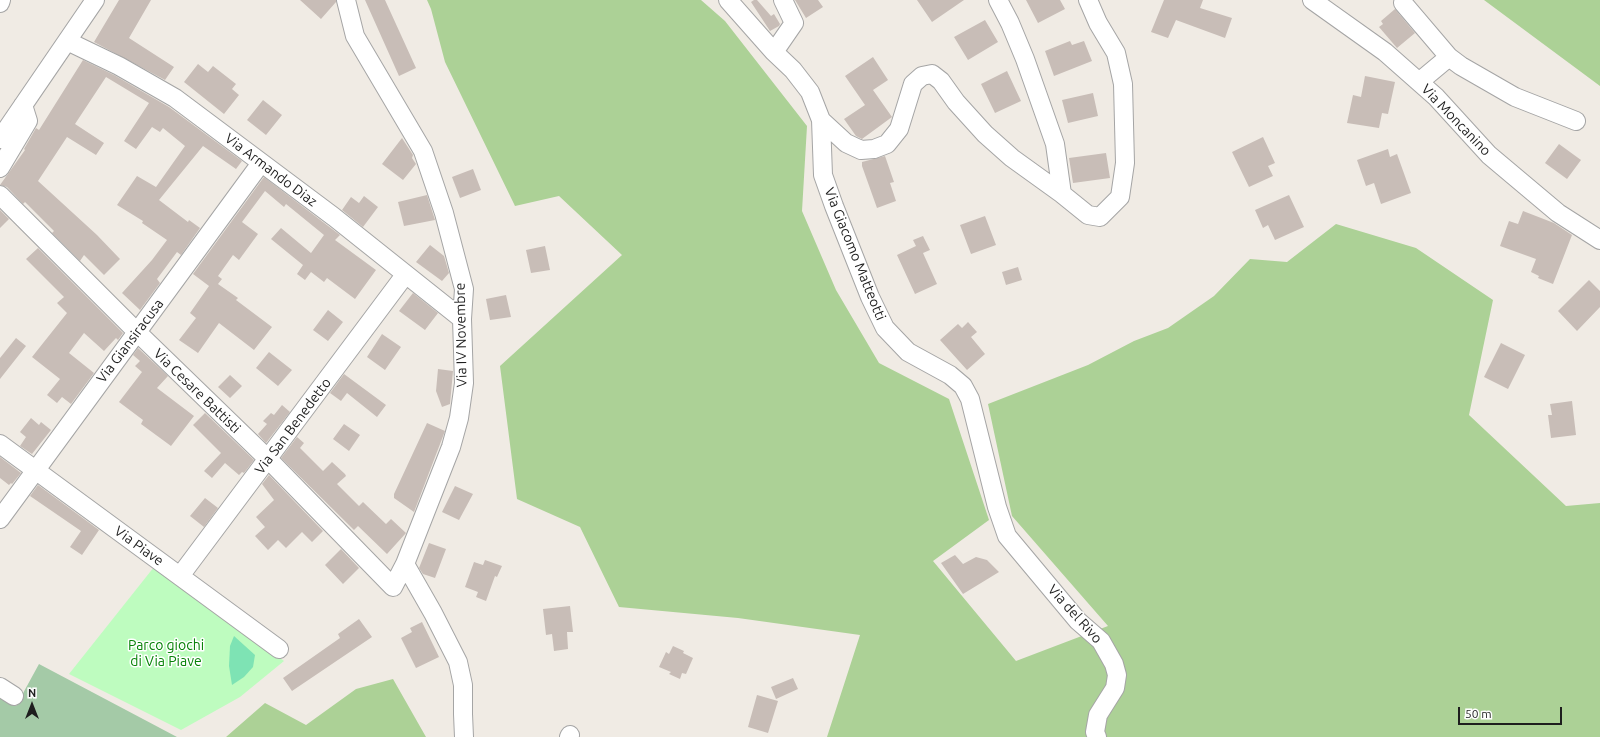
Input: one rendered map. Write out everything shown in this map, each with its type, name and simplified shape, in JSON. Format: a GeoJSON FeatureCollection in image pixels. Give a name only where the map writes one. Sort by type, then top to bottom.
{"type":"FeatureCollection","features":[{"type":"Feature","properties":{"kind":"street"},"geometry":{"type":"LineString","coordinates":[[0,139],[95,0]]}},
{"type":"Feature","properties":{"kind":"street","name":"Via IV Novembre"},"geometry":{"type":"LineString","coordinates":[[346,0],[355,36],[423,151],[444,213],[464,289],[462,319],[464,383],[459,418],[451,447],[405,564],[393,587]]}},
{"type":"Feature","properties":{"kind":"street","name":"Via Giacomo Matteotti"},"geometry":{"type":"LineString","coordinates":[[728,0],[774,52],[794,70],[810,92],[821,120],[824,175],[842,227],[870,297],[885,328],[908,352],[950,375],[963,386],[970,399],[997,507],[1007,536],[1044,580]]}},
{"type":"Feature","properties":{"kind":"street"},"geometry":{"type":"LineString","coordinates":[[774,52],[794,23],[783,0]]}},
{"type":"Feature","properties":{"kind":"street"},"geometry":{"type":"LineString","coordinates":[[998,0],[1010,23],[1025,59],[1055,144],[1062,194]]}},
{"type":"Feature","properties":{"kind":"street"},"geometry":{"type":"LineString","coordinates":[[821,120],[846,143],[861,150],[874,149],[887,144],[899,129],[913,84],[922,76],[932,74],[941,81],[956,102],[990,139],[1012,158],[1062,194],[1088,216],[1100,217],[1120,197],[1125,163],[1123,84],[1116,53],[1098,23],[1088,0]]}},
{"type":"Feature","properties":{"kind":"street","name":"Via Moncanino"},"geometry":{"type":"LineString","coordinates":[[1312,0],[1385,52],[1436,96],[1490,155],[1558,213],[1600,240]]}},
{"type":"Feature","properties":{"kind":"street"},"geometry":{"type":"LineString","coordinates":[[1403,3],[1449,57],[1461,66],[1515,97],[1576,121]]}},
{"type":"Feature","properties":{"kind":"street","name":"Via Armando Diaz"},"geometry":{"type":"LineString","coordinates":[[67,41],[119,66],[175,98],[334,217],[462,319]]}},
{"type":"Feature","properties":{"kind":"street"},"geometry":{"type":"LineString","coordinates":[[1419,82],[1449,57]]}},
{"type":"Feature","properties":{"kind":"street"},"geometry":{"type":"LineString","coordinates":[[0,168],[28,121],[23,105]]}},
{"type":"Feature","properties":{"kind":"street","name":"Via Giansiracusa"},"geometry":{"type":"LineString","coordinates":[[0,519],[34,470],[261,163]]}},
{"type":"Feature","properties":{"kind":"street","name":"Via Cesare Battisti"},"geometry":{"type":"LineString","coordinates":[[0,195],[137,332],[268,459],[393,587]]}},
{"type":"Feature","properties":{"kind":"street","name":"Via San Benedetto"},"geometry":{"type":"LineString","coordinates":[[180,576],[405,275]]}},
{"type":"Feature","properties":{"kind":"street","name":"Via Piave"},"geometry":{"type":"LineString","coordinates":[[0,444],[180,576],[247,621],[279,649]]}},
{"type":"Feature","properties":{"kind":"street"},"geometry":{"type":"LineString","coordinates":[[405,564],[433,613],[458,662],[463,685],[464,737]]}},
{"type":"Feature","properties":{"kind":"street","name":"Via del Rivo"},"geometry":{"type":"LineString","coordinates":[[1044,580],[1078,621],[1101,641],[1114,664],[1116,675],[1115,688],[1098,715],[1095,732],[1097,737]]}},
{"type":"Feature","properties":{"kind":"green space"},"geometry":{"type":"Polygon","coordinates":[[[427,0],[701,0],[725,21],[807,126],[802,211],[836,290],[879,363],[949,399],[989,520],[933,561],[1016,661],[1108,626],[1012,516],[988,404],[1088,365],[1134,341],[1168,328],[1214,296],[1250,259],[1287,262],[1336,224],[1416,248],[1493,300],[1469,415],[1566,506],[1600,503],[1600,737],[827,737],[860,635],[738,618],[619,607],[580,527],[517,499],[500,366],[622,255],[559,196],[515,206],[445,62],[431,9],[427,0]]]}},
{"type":"Feature","properties":{"kind":"green space"},"geometry":{"type":"Polygon","coordinates":[[[1484,0],[1600,0],[1600,86],[1484,0]]]}},
{"type":"Feature","properties":{"kind":"green space","name":"Parco giochi di Via Piave"},"geometry":{"type":"Polygon","coordinates":[[[154,567],[284,661],[240,697],[181,730],[69,674],[154,567]]]}},
{"type":"Feature","properties":{"kind":"green space"},"geometry":{"type":"Polygon","coordinates":[[[234,636],[255,655],[253,667],[244,677],[232,685],[229,666],[230,646],[234,636]]]}},
{"type":"Feature","properties":{"kind":"green space"},"geometry":{"type":"Polygon","coordinates":[[[39,664],[177,737],[0,737],[0,698],[16,706],[39,664]]]}},
{"type":"Feature","properties":{"kind":"green space"},"geometry":{"type":"Polygon","coordinates":[[[393,679],[426,737],[226,737],[265,703],[306,725],[356,689],[393,679]]]}},
{"type":"Feature","properties":{"kind":"building"},"geometry":{"type":"Polygon","coordinates":[[[119,0],[151,0],[129,38],[174,67],[165,80],[94,42],[119,0]]]}},
{"type":"Feature","properties":{"kind":"building"},"geometry":{"type":"Polygon","coordinates":[[[300,0],[336,0],[336,2],[321,19],[300,0]]]}},
{"type":"Feature","properties":{"kind":"building"},"geometry":{"type":"Polygon","coordinates":[[[365,0],[385,0],[416,68],[399,76],[365,0]]]}},
{"type":"Feature","properties":{"kind":"building"},"geometry":{"type":"Polygon","coordinates":[[[757,0],[771,16],[774,14],[780,24],[779,26],[770,31],[751,2],[757,0]]]}},
{"type":"Feature","properties":{"kind":"building"},"geometry":{"type":"Polygon","coordinates":[[[795,0],[818,0],[823,7],[806,18],[795,0]]]}},
{"type":"Feature","properties":{"kind":"building"},"geometry":{"type":"Polygon","coordinates":[[[917,0],[964,0],[932,22],[917,0]]]}},
{"type":"Feature","properties":{"kind":"building"},"geometry":{"type":"Polygon","coordinates":[[[1026,0],[1060,0],[1065,9],[1038,23],[1026,0]]]}},
{"type":"Feature","properties":{"kind":"building"},"geometry":{"type":"Polygon","coordinates":[[[1164,0],[1203,0],[1200,8],[1232,18],[1225,38],[1176,20],[1168,38],[1151,32],[1164,0]]]}},
{"type":"Feature","properties":{"kind":"building"},"geometry":{"type":"Polygon","coordinates":[[[1395,9],[1415,33],[1397,48],[1379,27],[1383,24],[1381,21],[1395,9]]]}},
{"type":"Feature","properties":{"kind":"building"},"geometry":{"type":"Polygon","coordinates":[[[985,20],[998,42],[968,60],[954,37],[985,20]]]}},
{"type":"Feature","properties":{"kind":"building"},"geometry":{"type":"Polygon","coordinates":[[[1070,41],[1072,45],[1084,41],[1092,61],[1054,76],[1045,51],[1070,41]]]}},
{"type":"Feature","properties":{"kind":"building"},"geometry":{"type":"Polygon","coordinates":[[[873,57],[888,80],[873,90],[892,117],[862,139],[856,136],[844,119],[865,105],[845,76],[873,57]]]}},
{"type":"Feature","properties":{"kind":"building"},"geometry":{"type":"Polygon","coordinates":[[[83,60],[114,75],[169,107],[242,161],[236,169],[203,146],[159,200],[188,222],[189,220],[200,228],[181,255],[177,252],[157,279],[160,283],[140,310],[122,293],[152,260],[167,240],[142,223],[143,221],[117,205],[137,176],[156,187],[185,146],[163,128],[160,132],[152,127],[136,149],[124,141],[149,103],[106,77],[75,124],[104,143],[96,155],[67,137],[38,181],[97,235],[120,259],[104,275],[84,255],[80,261],[52,233],[54,231],[25,202],[23,204],[7,187],[0,185],[25,150],[24,149],[36,128],[39,130],[83,60]]]}},
{"type":"Feature","properties":{"kind":"building"},"geometry":{"type":"Polygon","coordinates":[[[198,64],[208,72],[213,66],[236,84],[232,89],[239,95],[224,114],[184,82],[198,64]]]}},
{"type":"Feature","properties":{"kind":"building"},"geometry":{"type":"Polygon","coordinates":[[[1007,71],[1021,101],[995,113],[981,84],[1007,71]]]}},
{"type":"Feature","properties":{"kind":"building"},"geometry":{"type":"Polygon","coordinates":[[[1365,76],[1395,82],[1388,114],[1382,113],[1379,128],[1347,123],[1353,95],[1361,97],[1365,76]]]}},
{"type":"Feature","properties":{"kind":"building"},"geometry":{"type":"Polygon","coordinates":[[[1093,93],[1098,116],[1068,123],[1062,100],[1093,93]]]}},
{"type":"Feature","properties":{"kind":"building"},"geometry":{"type":"Polygon","coordinates":[[[263,100],[282,115],[266,135],[247,120],[263,100]]]}},
{"type":"Feature","properties":{"kind":"building"},"geometry":{"type":"Polygon","coordinates":[[[1263,137],[1275,163],[1268,166],[1273,176],[1249,187],[1232,152],[1263,137]]]}},
{"type":"Feature","properties":{"kind":"building"},"geometry":{"type":"Polygon","coordinates":[[[402,138],[413,155],[412,158],[416,164],[403,180],[382,164],[402,138]]]}},
{"type":"Feature","properties":{"kind":"building"},"geometry":{"type":"Polygon","coordinates":[[[1559,144],[1581,160],[1567,179],[1545,163],[1559,144]]]}},
{"type":"Feature","properties":{"kind":"building"},"geometry":{"type":"Polygon","coordinates":[[[1388,149],[1390,157],[1397,154],[1411,193],[1381,204],[1374,183],[1366,186],[1357,160],[1388,149]]]}},
{"type":"Feature","properties":{"kind":"building"},"geometry":{"type":"Polygon","coordinates":[[[1106,153],[1110,178],[1073,183],[1069,158],[1106,153]]]}},
{"type":"Feature","properties":{"kind":"building"},"geometry":{"type":"Polygon","coordinates":[[[885,156],[894,182],[890,183],[896,201],[877,208],[862,166],[862,162],[885,156]]]}},
{"type":"Feature","properties":{"kind":"building"},"geometry":{"type":"Polygon","coordinates":[[[473,169],[481,190],[460,198],[452,177],[473,169]]]}},
{"type":"Feature","properties":{"kind":"building"},"geometry":{"type":"Polygon","coordinates":[[[264,177],[340,235],[335,240],[376,270],[355,299],[327,278],[324,282],[311,272],[305,280],[297,274],[303,265],[271,239],[281,228],[311,253],[324,235],[286,204],[284,207],[265,191],[242,222],[258,234],[239,260],[233,255],[218,276],[222,279],[218,284],[238,298],[236,300],[272,327],[254,350],[219,323],[198,353],[179,340],[196,318],[190,313],[209,286],[193,274],[264,177]]]}},
{"type":"Feature","properties":{"kind":"building"},"geometry":{"type":"Polygon","coordinates":[[[427,195],[435,220],[404,226],[398,202],[427,195]]]}},
{"type":"Feature","properties":{"kind":"building"},"geometry":{"type":"Polygon","coordinates":[[[1289,195],[1304,227],[1275,240],[1268,225],[1263,228],[1255,210],[1289,195]]]}},
{"type":"Feature","properties":{"kind":"building"},"geometry":{"type":"Polygon","coordinates":[[[364,196],[378,207],[363,227],[342,210],[351,197],[359,203],[364,196]]]}},
{"type":"Feature","properties":{"kind":"building"},"geometry":{"type":"Polygon","coordinates":[[[0,210],[9,219],[0,228],[0,210]]]}},
{"type":"Feature","properties":{"kind":"building"},"geometry":{"type":"Polygon","coordinates":[[[1523,211],[1554,223],[1572,235],[1553,284],[1538,278],[1539,276],[1531,272],[1536,259],[1500,246],[1509,221],[1518,224],[1523,211]]]}},
{"type":"Feature","properties":{"kind":"building"},"geometry":{"type":"Polygon","coordinates":[[[985,216],[996,245],[971,254],[960,225],[985,216]]]}},
{"type":"Feature","properties":{"kind":"building"},"geometry":{"type":"Polygon","coordinates":[[[923,236],[930,250],[923,253],[937,284],[915,294],[897,255],[916,246],[913,240],[923,236]]]}},
{"type":"Feature","properties":{"kind":"building"},"geometry":{"type":"Polygon","coordinates":[[[430,245],[444,256],[449,273],[442,281],[416,262],[430,245]]]}},
{"type":"Feature","properties":{"kind":"building"},"geometry":{"type":"Polygon","coordinates":[[[545,246],[550,270],[531,273],[526,250],[545,246]]]}},
{"type":"Feature","properties":{"kind":"building"},"geometry":{"type":"Polygon","coordinates":[[[38,248],[123,333],[118,340],[116,338],[104,351],[84,333],[69,353],[94,373],[71,404],[62,397],[57,403],[47,395],[60,379],[32,357],[67,313],[57,303],[64,297],[26,259],[38,248]]]}},
{"type":"Feature","properties":{"kind":"building"},"geometry":{"type":"Polygon","coordinates":[[[1018,267],[1022,280],[1006,285],[1002,272],[1018,267]]]}},
{"type":"Feature","properties":{"kind":"building"},"geometry":{"type":"Polygon","coordinates":[[[1589,280],[1600,291],[1600,307],[1577,331],[1558,311],[1589,280]]]}},
{"type":"Feature","properties":{"kind":"building"},"geometry":{"type":"Polygon","coordinates":[[[413,293],[438,313],[425,330],[399,311],[413,293]]]}},
{"type":"Feature","properties":{"kind":"building"},"geometry":{"type":"Polygon","coordinates":[[[506,295],[511,317],[490,320],[486,299],[506,295]]]}},
{"type":"Feature","properties":{"kind":"building"},"geometry":{"type":"Polygon","coordinates":[[[328,310],[343,322],[328,341],[313,330],[328,310]]]}},
{"type":"Feature","properties":{"kind":"building"},"geometry":{"type":"Polygon","coordinates":[[[968,322],[977,332],[971,337],[985,354],[967,370],[940,340],[958,324],[962,328],[968,322]]]}},
{"type":"Feature","properties":{"kind":"building"},"geometry":{"type":"Polygon","coordinates":[[[382,334],[401,347],[385,370],[367,357],[382,334]]]}},
{"type":"Feature","properties":{"kind":"building"},"geometry":{"type":"Polygon","coordinates":[[[16,338],[26,346],[0,379],[0,358],[16,338]]]}},
{"type":"Feature","properties":{"kind":"building"},"geometry":{"type":"Polygon","coordinates":[[[1501,343],[1525,355],[1508,389],[1484,377],[1501,343]]]}},
{"type":"Feature","properties":{"kind":"building"},"geometry":{"type":"Polygon","coordinates":[[[138,348],[168,376],[157,388],[194,416],[171,446],[141,424],[143,420],[119,402],[142,372],[135,366],[140,361],[133,355],[138,348]]]}},
{"type":"Feature","properties":{"kind":"building"},"geometry":{"type":"Polygon","coordinates":[[[269,352],[292,370],[278,386],[256,368],[269,352]]]}},
{"type":"Feature","properties":{"kind":"building"},"geometry":{"type":"Polygon","coordinates":[[[438,369],[453,371],[450,404],[442,407],[436,391],[438,369]]]}},
{"type":"Feature","properties":{"kind":"building"},"geometry":{"type":"Polygon","coordinates":[[[344,374],[386,405],[377,417],[347,393],[341,401],[330,393],[344,374]]]}},
{"type":"Feature","properties":{"kind":"building"},"geometry":{"type":"Polygon","coordinates":[[[230,375],[242,386],[230,398],[218,387],[230,375]]]}},
{"type":"Feature","properties":{"kind":"building"},"geometry":{"type":"Polygon","coordinates":[[[1572,401],[1576,435],[1551,438],[1548,415],[1552,415],[1550,404],[1572,401]]]}},
{"type":"Feature","properties":{"kind":"building"},"geometry":{"type":"Polygon","coordinates":[[[282,405],[290,412],[266,443],[258,434],[267,424],[263,421],[271,413],[274,415],[282,405]]]}},
{"type":"Feature","properties":{"kind":"building"},"geometry":{"type":"Polygon","coordinates":[[[205,413],[254,460],[244,473],[242,472],[239,475],[225,463],[212,478],[204,471],[221,453],[193,425],[205,413]]]}},
{"type":"Feature","properties":{"kind":"building"},"geometry":{"type":"Polygon","coordinates":[[[31,418],[39,425],[41,422],[51,430],[32,454],[20,446],[26,437],[20,432],[31,418]]]}},
{"type":"Feature","properties":{"kind":"building"},"geometry":{"type":"Polygon","coordinates":[[[427,423],[445,431],[414,512],[394,498],[394,494],[427,423]]]}},
{"type":"Feature","properties":{"kind":"building"},"geometry":{"type":"Polygon","coordinates":[[[344,424],[360,435],[349,451],[333,439],[344,424]]]}},
{"type":"Feature","properties":{"kind":"building"},"geometry":{"type":"Polygon","coordinates":[[[297,437],[304,443],[300,448],[323,471],[332,462],[345,474],[346,476],[337,484],[359,506],[363,502],[386,524],[391,519],[406,533],[387,554],[358,526],[354,530],[281,458],[297,437]]]}},
{"type":"Feature","properties":{"kind":"building"},"geometry":{"type":"Polygon","coordinates":[[[0,457],[21,473],[12,484],[11,483],[9,485],[0,478],[0,457]]]}},
{"type":"Feature","properties":{"kind":"building"},"geometry":{"type":"Polygon","coordinates":[[[269,475],[323,531],[312,542],[302,532],[286,548],[278,540],[268,550],[255,536],[265,527],[256,517],[274,500],[262,484],[269,475]]]}},
{"type":"Feature","properties":{"kind":"building"},"geometry":{"type":"Polygon","coordinates":[[[38,485],[99,530],[82,555],[70,547],[81,531],[30,496],[38,485]]]}},
{"type":"Feature","properties":{"kind":"building"},"geometry":{"type":"Polygon","coordinates":[[[455,486],[473,494],[459,520],[442,512],[455,486]]]}},
{"type":"Feature","properties":{"kind":"building"},"geometry":{"type":"Polygon","coordinates":[[[205,498],[218,508],[204,527],[190,516],[205,498]]]}},
{"type":"Feature","properties":{"kind":"building"},"geometry":{"type":"Polygon","coordinates":[[[429,543],[446,549],[435,578],[423,574],[419,568],[429,543]]]}},
{"type":"Feature","properties":{"kind":"building"},"geometry":{"type":"Polygon","coordinates":[[[341,549],[359,568],[343,584],[325,565],[341,549]]]}},
{"type":"Feature","properties":{"kind":"building"},"geometry":{"type":"Polygon","coordinates":[[[955,555],[963,564],[976,557],[987,560],[999,572],[963,594],[941,563],[955,555]]]}},
{"type":"Feature","properties":{"kind":"building"},"geometry":{"type":"Polygon","coordinates":[[[485,560],[502,566],[497,577],[495,576],[486,601],[476,597],[478,592],[465,587],[474,562],[483,565],[485,560]]]}},
{"type":"Feature","properties":{"kind":"building"},"geometry":{"type":"Polygon","coordinates":[[[570,606],[573,632],[567,632],[568,649],[554,651],[552,634],[546,635],[543,609],[570,606]]]}},
{"type":"Feature","properties":{"kind":"building"},"geometry":{"type":"Polygon","coordinates":[[[359,619],[372,637],[292,691],[283,678],[340,638],[338,634],[359,619]]]}},
{"type":"Feature","properties":{"kind":"building"},"geometry":{"type":"Polygon","coordinates":[[[422,622],[439,657],[416,668],[401,638],[412,632],[410,628],[422,622]]]}},
{"type":"Feature","properties":{"kind":"building"},"geometry":{"type":"Polygon","coordinates":[[[673,646],[684,651],[683,653],[693,658],[686,674],[682,673],[680,679],[669,674],[671,672],[659,667],[666,652],[669,654],[673,646]]]}},
{"type":"Feature","properties":{"kind":"building"},"geometry":{"type":"Polygon","coordinates":[[[793,678],[798,689],[776,699],[771,687],[793,678]]]}},
{"type":"Feature","properties":{"kind":"building"},"geometry":{"type":"Polygon","coordinates":[[[757,695],[778,701],[768,733],[748,727],[757,695]]]}}]}
